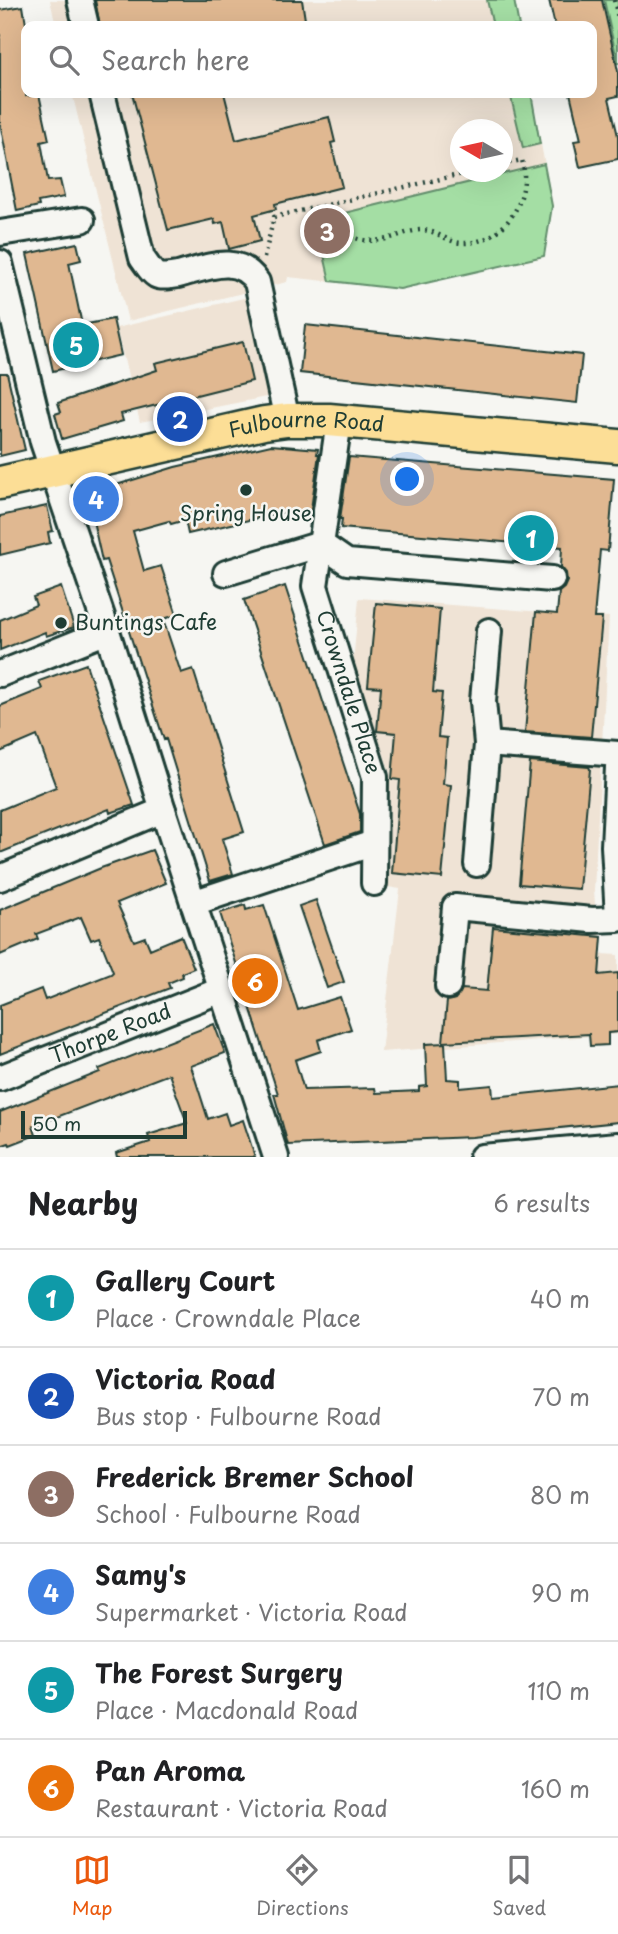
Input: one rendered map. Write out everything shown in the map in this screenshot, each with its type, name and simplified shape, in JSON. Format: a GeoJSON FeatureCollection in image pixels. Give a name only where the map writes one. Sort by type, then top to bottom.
{"type":"FeatureCollection","features":[{"type":"Feature","properties":{"kind":"main road","name":"Fulbourne Road"},"geometry":{"type":"LineString","coordinates":[[0,483],[287,420],[339,421],[618,446]]}},
{"type":"Feature","properties":{"kind":"street"},"geometry":{"type":"LineString","coordinates":[[80,0],[85,21]]}},
{"type":"Feature","properties":{"kind":"street"},"geometry":{"type":"LineString","coordinates":[[103,98],[142,258],[156,275],[168,277],[225,264],[237,264],[250,271],[257,282],[287,420]]}},
{"type":"Feature","properties":{"kind":"street"},"geometry":{"type":"LineString","coordinates":[[0,233],[82,220]]}},
{"type":"Feature","properties":{"kind":"street"},"geometry":{"type":"LineString","coordinates":[[0,263],[43,442],[107,631],[192,903],[276,1157]]}},
{"type":"Feature","properties":{"kind":"street","name":"Crowndale Place"},"geometry":{"type":"LineString","coordinates":[[339,421],[315,586],[376,777],[374,883]]}},
{"type":"Feature","properties":{"kind":"street"},"geometry":{"type":"LineString","coordinates":[[226,573],[321,544],[347,562],[552,579]]}},
{"type":"Feature","properties":{"kind":"street"},"geometry":{"type":"LineString","coordinates":[[0,674],[107,631]]}},
{"type":"Feature","properties":{"kind":"street"},"geometry":{"type":"LineString","coordinates":[[477,864],[487,744],[484,701],[489,631]]}},
{"type":"Feature","properties":{"kind":"street"},"geometry":{"type":"LineString","coordinates":[[487,744],[618,754]]}},
{"type":"Feature","properties":{"kind":"street"},"geometry":{"type":"LineString","coordinates":[[448,986],[454,907],[592,920],[618,918],[614,846],[618,767]]}},
{"type":"Feature","properties":{"kind":"street"},"geometry":{"type":"LineString","coordinates":[[0,878],[163,810]]}},
{"type":"Feature","properties":{"kind":"street"},"geometry":{"type":"LineString","coordinates":[[192,903],[374,843]]}},
{"type":"Feature","properties":{"kind":"street","name":"Thorpe Road"},"geometry":{"type":"LineString","coordinates":[[0,1078],[221,990]]}},
{"type":"Feature","properties":{"kind":"street"},"geometry":{"type":"LineString","coordinates":[[482,1157],[527,1156],[618,1145]]}},
{"type":"Feature","properties":{"kind":"path"},"geometry":{"type":"LineString","coordinates":[[614,0],[618,18]]}},
{"type":"Feature","properties":{"kind":"path"},"geometry":{"type":"LineString","coordinates":[[321,206],[332,224],[347,236],[378,240],[408,231],[423,230],[438,233],[452,242],[477,241],[493,235],[517,208],[525,171],[522,160],[513,162]]}},
{"type":"Feature","properties":{"kind":"path"},"geometry":{"type":"LineString","coordinates":[[257,282],[274,217],[450,177]]}},
{"type":"Feature","properties":{"kind":"shaded area"},"geometry":{"type":"Polygon","coordinates":[[[50,0],[514,0],[518,21],[55,21],[50,0]]]}},
{"type":"Feature","properties":{"kind":"shaded area"},"geometry":{"type":"Polygon","coordinates":[[[73,98],[532,98],[553,206],[544,257],[400,289],[288,277],[287,282],[128,321],[73,98]]]}},
{"type":"Feature","properties":{"kind":"shaded area"},"geometry":{"type":"Polygon","coordinates":[[[252,296],[271,396],[140,422],[116,328],[252,296]]]}},
{"type":"Feature","properties":{"kind":"shaded area"},"geometry":{"type":"Polygon","coordinates":[[[359,598],[609,617],[594,890],[597,932],[601,933],[601,954],[618,955],[618,1034],[381,1052],[400,889],[388,887],[390,773],[353,663],[359,598]]]}},
{"type":"Feature","properties":{"kind":"green space"},"geometry":{"type":"Polygon","coordinates":[[[487,0],[514,0],[518,21],[492,21],[487,0]]]}},
{"type":"Feature","properties":{"kind":"green space"},"geometry":{"type":"Polygon","coordinates":[[[604,0],[618,0],[618,64],[604,0]]]}},
{"type":"Feature","properties":{"kind":"green space"},"geometry":{"type":"Polygon","coordinates":[[[511,98],[532,98],[540,144],[523,148],[511,98]]]}},
{"type":"Feature","properties":{"kind":"green space"},"geometry":{"type":"Polygon","coordinates":[[[544,164],[552,206],[544,256],[400,289],[330,281],[316,220],[471,182],[513,182],[513,172],[544,164]]]}},
{"type":"Feature","properties":{"kind":"building"},"geometry":{"type":"Polygon","coordinates":[[[95,0],[302,0],[305,21],[99,21],[95,0]]]}},
{"type":"Feature","properties":{"kind":"building"},"geometry":{"type":"Polygon","coordinates":[[[549,0],[602,0],[618,71],[618,96],[609,98],[618,136],[618,159],[580,167],[574,141],[581,140],[571,98],[597,98],[597,21],[554,21],[549,0]]]}},
{"type":"Feature","properties":{"kind":"building"},"geometry":{"type":"Polygon","coordinates":[[[23,6],[26,21],[21,21],[21,98],[40,98],[49,140],[41,142],[48,181],[60,180],[64,197],[38,202],[39,206],[17,211],[0,123],[0,10],[23,6]]]}},
{"type":"Feature","properties":{"kind":"building"},"geometry":{"type":"Polygon","coordinates":[[[133,98],[225,98],[236,140],[329,117],[335,142],[331,143],[342,187],[275,204],[276,209],[254,215],[260,241],[229,249],[223,222],[215,224],[214,219],[168,230],[133,98]]]}},
{"type":"Feature","properties":{"kind":"building"},"geometry":{"type":"Polygon","coordinates":[[[77,243],[81,260],[69,263],[82,325],[113,319],[121,355],[53,371],[27,254],[77,243]]]}},
{"type":"Feature","properties":{"kind":"building"},"geometry":{"type":"Polygon","coordinates":[[[305,325],[582,355],[577,403],[300,373],[305,325]]]}},
{"type":"Feature","properties":{"kind":"building"},"geometry":{"type":"Polygon","coordinates":[[[243,342],[252,381],[121,414],[123,421],[62,439],[55,414],[61,412],[58,403],[157,370],[155,363],[243,342]]]}},
{"type":"Feature","properties":{"kind":"building"},"geometry":{"type":"Polygon","coordinates":[[[0,373],[7,373],[25,450],[0,456],[0,373]]]}},
{"type":"Feature","properties":{"kind":"building"},"geometry":{"type":"Polygon","coordinates":[[[271,445],[318,449],[310,516],[279,513],[188,534],[185,520],[171,524],[169,521],[133,531],[144,571],[161,566],[177,615],[163,619],[181,673],[193,669],[244,832],[222,839],[233,874],[210,881],[106,560],[102,561],[87,494],[175,467],[271,445]]]}},
{"type":"Feature","properties":{"kind":"building"},"geometry":{"type":"Polygon","coordinates":[[[349,457],[614,479],[608,551],[600,550],[594,618],[602,618],[591,737],[525,732],[536,612],[557,614],[559,592],[567,581],[566,573],[561,567],[562,547],[341,528],[349,457]]]}},
{"type":"Feature","properties":{"kind":"building"},"geometry":{"type":"Polygon","coordinates":[[[47,506],[53,531],[48,532],[50,543],[0,555],[0,516],[47,506]]]}},
{"type":"Feature","properties":{"kind":"building"},"geometry":{"type":"Polygon","coordinates":[[[285,586],[360,814],[360,832],[325,844],[244,600],[285,586]]]}},
{"type":"Feature","properties":{"kind":"building"},"geometry":{"type":"Polygon","coordinates":[[[61,587],[74,627],[46,636],[45,632],[0,650],[0,620],[36,605],[33,597],[61,587]]]}},
{"type":"Feature","properties":{"kind":"building"},"geometry":{"type":"Polygon","coordinates":[[[376,603],[440,609],[433,692],[442,693],[438,737],[447,738],[443,784],[451,785],[442,878],[392,873],[400,780],[392,779],[396,733],[377,731],[381,687],[368,686],[376,603]]]}},
{"type":"Feature","properties":{"kind":"building"},"geometry":{"type":"Polygon","coordinates":[[[86,664],[134,805],[110,813],[109,809],[0,853],[0,810],[56,787],[37,736],[0,752],[0,706],[42,689],[39,681],[86,664]]]}},
{"type":"Feature","properties":{"kind":"building"},"geometry":{"type":"Polygon","coordinates":[[[530,762],[590,769],[579,889],[519,884],[530,762]]]}},
{"type":"Feature","properties":{"kind":"building"},"geometry":{"type":"Polygon","coordinates":[[[152,850],[166,883],[117,903],[134,941],[145,937],[150,949],[181,936],[194,968],[182,973],[183,977],[168,983],[170,988],[0,1054],[0,1005],[41,989],[45,1000],[113,972],[99,937],[91,940],[81,917],[36,934],[38,939],[0,955],[0,910],[152,850]]]}},
{"type":"Feature","properties":{"kind":"building"},"geometry":{"type":"Polygon","coordinates":[[[316,900],[344,982],[327,988],[299,906],[316,900]]]}},
{"type":"Feature","properties":{"kind":"building"},"geometry":{"type":"Polygon","coordinates":[[[245,905],[246,910],[264,905],[298,1010],[340,997],[351,1029],[318,1040],[321,1051],[295,1060],[304,1090],[375,1088],[376,1093],[419,1091],[419,1087],[427,1086],[425,1044],[445,1043],[447,1079],[460,1080],[460,1088],[492,1085],[493,1097],[618,1084],[618,1122],[472,1137],[288,1145],[274,1094],[278,1094],[220,913],[245,905]]]}},
{"type":"Feature","properties":{"kind":"building"},"geometry":{"type":"Polygon","coordinates":[[[493,927],[602,937],[599,975],[618,973],[618,1032],[608,1033],[608,1045],[590,1046],[589,1034],[443,1042],[447,1001],[455,999],[462,989],[487,991],[493,927]]]}},
{"type":"Feature","properties":{"kind":"building"},"geometry":{"type":"Polygon","coordinates":[[[214,1024],[225,1053],[191,1066],[208,1119],[225,1113],[229,1125],[243,1120],[255,1157],[117,1157],[116,1153],[150,1142],[148,1135],[187,1123],[169,1074],[33,1126],[36,1135],[0,1146],[0,1112],[100,1072],[99,1069],[214,1024]]]}},
{"type":"Feature","properties":{"kind":"place","name":"Frederick Bremer School"},"geometry":{"type":"Point","coordinates":[327,231]}},
{"type":"Feature","properties":{"kind":"place","name":"The Forest Surgery"},"geometry":{"type":"Point","coordinates":[76,345]}},
{"type":"Feature","properties":{"kind":"place","name":"Victoria Road"},"geometry":{"type":"Point","coordinates":[180,419]}},
{"type":"Feature","properties":{"kind":"place","name":"Spring House"},"geometry":{"type":"Point","coordinates":[246,490]}},
{"type":"Feature","properties":{"kind":"place","name":"Samy's"},"geometry":{"type":"Point","coordinates":[96,499]}},
{"type":"Feature","properties":{"kind":"place","name":"Gallery Court"},"geometry":{"type":"Point","coordinates":[531,538]}},
{"type":"Feature","properties":{"kind":"place","name":"Buntings Cafe"},"geometry":{"type":"Point","coordinates":[61,623]}},
{"type":"Feature","properties":{"kind":"place","name":"Pan Aroma"},"geometry":{"type":"Point","coordinates":[255,981]}}]}
